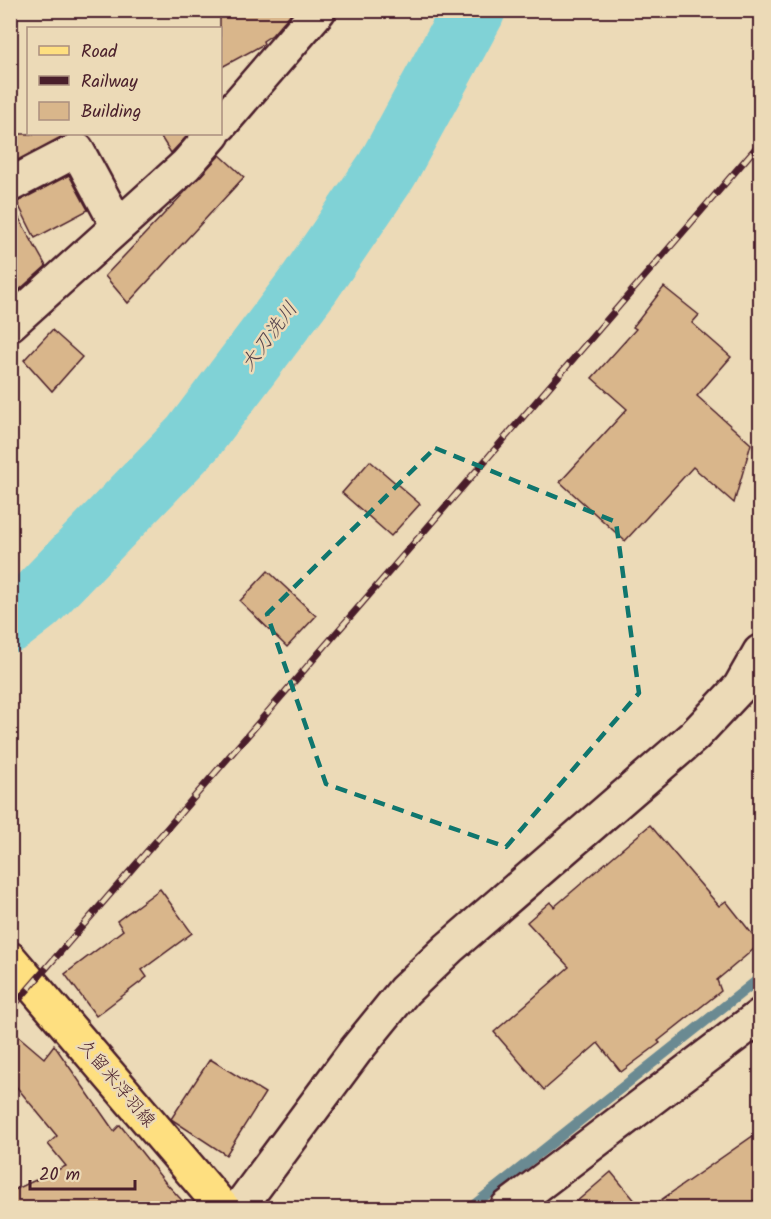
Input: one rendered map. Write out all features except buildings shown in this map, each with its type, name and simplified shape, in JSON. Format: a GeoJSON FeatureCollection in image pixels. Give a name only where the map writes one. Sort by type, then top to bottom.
{"type":"FeatureCollection","features":[{"type":"Feature","properties":{"kind":"main road","name":"久留米浮羽線"},"geometry":{"type":"LineString","coordinates":[[10,959],[223,1209]]}},
{"type":"Feature","properties":{"kind":"street"},"geometry":{"type":"LineString","coordinates":[[222,123],[319,10]]}},
{"type":"Feature","properties":{"kind":"street"},"geometry":{"type":"LineString","coordinates":[[10,324],[186,165],[212,135]]}},
{"type":"Feature","properties":{"kind":"street"},"geometry":{"type":"LineString","coordinates":[[10,185],[77,150],[118,226]]}},
{"type":"Feature","properties":{"kind":"street"},"geometry":{"type":"LineString","coordinates":[[239,1209],[357,1050],[404,991],[449,948],[694,736],[740,687],[760,652]]}},
{"type":"Feature","properties":{"kind":"street"},"geometry":{"type":"LineString","coordinates":[[507,1209],[760,1016]]}},
{"type":"Feature","properties":{"kind":"highlighted area"},"geometry":{"type":"Polygon","coordinates":[[[435,448],[616,522],[639,693],[506,847],[326,784],[267,614],[435,448]]]}},
{"type":"Feature","properties":{"kind":"waterway","name":"大刀洗川"},"geometry":{"type":"LineString","coordinates":[[10,621],[36,601],[193,438],[310,283],[387,170],[474,10]]}},
{"type":"Feature","properties":{"kind":"waterway"},"geometry":{"type":"LineString","coordinates":[[470,1208],[760,978]]}},
{"type":"Feature","properties":{"kind":"railway"},"geometry":{"type":"LineString","coordinates":[[10,1010],[760,143]]}}]}
